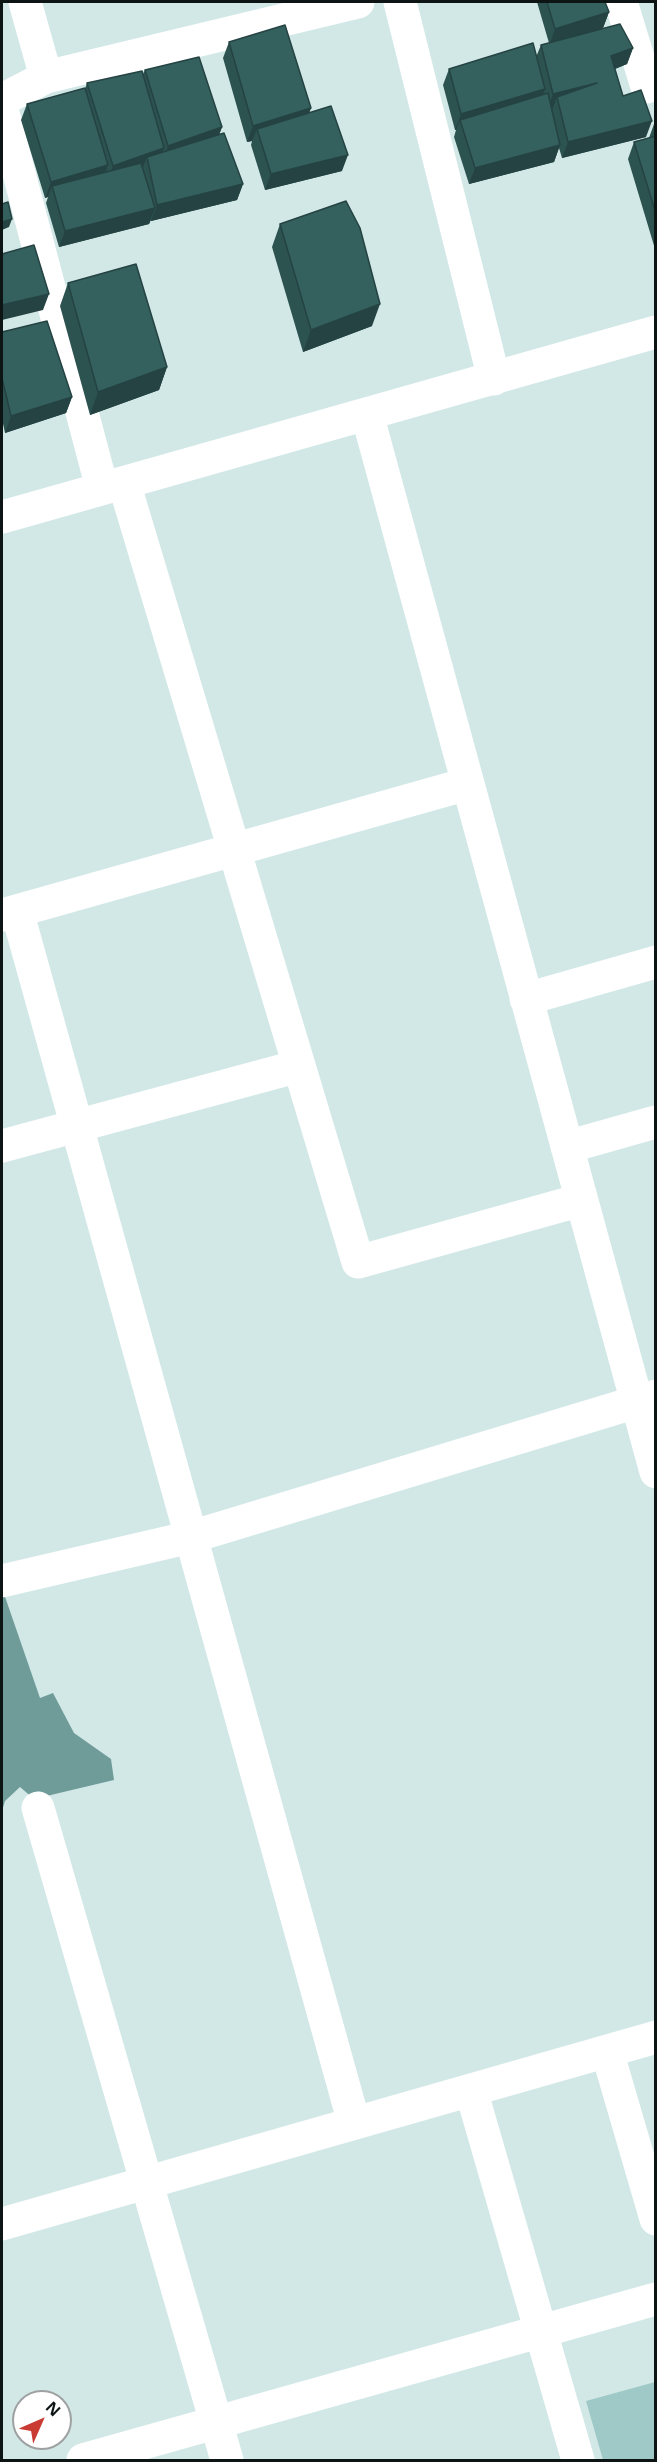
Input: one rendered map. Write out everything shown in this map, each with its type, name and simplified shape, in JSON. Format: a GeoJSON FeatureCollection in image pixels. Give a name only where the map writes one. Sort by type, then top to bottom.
{"type":"FeatureCollection","features":[{"type":"Feature","properties":{"kind":"street"},"geometry":{"type":"LineString","coordinates":[[25,2],[46,77]]}},
{"type":"Feature","properties":{"kind":"street"},"geometry":{"type":"LineString","coordinates":[[2,100],[46,77],[358,2]]}},
{"type":"Feature","properties":{"kind":"street"},"geometry":{"type":"LineString","coordinates":[[400,2],[494,379]]}},
{"type":"Feature","properties":{"kind":"street"},"geometry":{"type":"LineString","coordinates":[[621,2],[647,87]]}},
{"type":"Feature","properties":{"kind":"street"},"geometry":{"type":"LineString","coordinates":[[2,109],[113,485],[234,849],[358,1262],[581,1200]]}},
{"type":"Feature","properties":{"kind":"street"},"geometry":{"type":"LineString","coordinates":[[2,517],[656,332]]}},
{"type":"Feature","properties":{"kind":"street"},"geometry":{"type":"LineString","coordinates":[[367,414],[581,1200],[646,1398],[656,1472]]}},
{"type":"Feature","properties":{"kind":"street"},"geometry":{"type":"LineString","coordinates":[[354,2123],[77,1126],[9,913],[467,784]]}},
{"type":"Feature","properties":{"kind":"street"},"geometry":{"type":"LineString","coordinates":[[526,999],[656,962]]}},
{"type":"Feature","properties":{"kind":"street"},"geometry":{"type":"LineString","coordinates":[[2,1146],[299,1066]]}},
{"type":"Feature","properties":{"kind":"street"},"geometry":{"type":"LineString","coordinates":[[567,1147],[656,1122]]}},
{"type":"Feature","properties":{"kind":"street"},"geometry":{"type":"LineString","coordinates":[[2,1581],[191,1537],[646,1398]]}},
{"type":"Feature","properties":{"kind":"street"},"geometry":{"type":"LineString","coordinates":[[38,1808],[227,2460]]}},
{"type":"Feature","properties":{"kind":"street"},"geometry":{"type":"LineString","coordinates":[[2,2224],[656,2037]]}},
{"type":"Feature","properties":{"kind":"street"},"geometry":{"type":"LineString","coordinates":[[607,2051],[656,2219]]}},
{"type":"Feature","properties":{"kind":"street"},"geometry":{"type":"LineString","coordinates":[[471,2090],[578,2460]]}},
{"type":"Feature","properties":{"kind":"street"},"geometry":{"type":"LineString","coordinates":[[83,2460],[656,2299]]}},
{"type":"Feature","properties":{"kind":"shaded area"},"geometry":{"type":"Polygon","coordinates":[[[2,1588],[40,1698],[53,1693],[74,1733],[111,1759],[114,1780],[34,1799],[20,1787],[5,1801],[2,1811],[2,1588]]]}},
{"type":"Feature","properties":{"kind":"shaded area"},"geometry":{"type":"Polygon","coordinates":[[[655,2382],[655,2460],[603,2460],[586,2401],[655,2382]]]}},
{"type":"Feature","properties":{"kind":"building"},"geometry":{"type":"Polygon","coordinates":[[[547,2],[605,2],[609,12],[555,29],[547,2]]]}},
{"type":"Feature","properties":{"kind":"building"},"geometry":{"type":"Polygon","coordinates":[[[620,24],[633,48],[611,56],[623,96],[641,90],[652,121],[568,142],[557,97],[597,83],[553,94],[541,45],[620,24]]]}},
{"type":"Feature","properties":{"kind":"building"},"geometry":{"type":"Polygon","coordinates":[[[285,25],[311,108],[253,126],[229,42],[285,25]]]}},
{"type":"Feature","properties":{"kind":"building"},"geometry":{"type":"Polygon","coordinates":[[[533,43],[545,89],[461,114],[449,69],[533,43]]]}},
{"type":"Feature","properties":{"kind":"building"},"geometry":{"type":"Polygon","coordinates":[[[199,57],[222,127],[168,146],[145,70],[199,57]]]}},
{"type":"Feature","properties":{"kind":"building"},"geometry":{"type":"Polygon","coordinates":[[[142,71],[164,148],[113,166],[87,83],[142,71]]]}},
{"type":"Feature","properties":{"kind":"building"},"geometry":{"type":"Polygon","coordinates":[[[85,88],[108,165],[51,182],[27,104],[85,88]]]}},
{"type":"Feature","properties":{"kind":"building"},"geometry":{"type":"Polygon","coordinates":[[[548,93],[560,145],[475,168],[460,120],[548,93]]]}},
{"type":"Feature","properties":{"kind":"building"},"geometry":{"type":"Polygon","coordinates":[[[331,106],[348,155],[271,174],[257,129],[331,106]]]}},
{"type":"Feature","properties":{"kind":"building"},"geometry":{"type":"Polygon","coordinates":[[[224,133],[243,184],[157,205],[147,157],[224,133]]]}},
{"type":"Feature","properties":{"kind":"building"},"geometry":{"type":"Polygon","coordinates":[[[656,136],[656,214],[634,142],[656,136]]]}},
{"type":"Feature","properties":{"kind":"building"},"geometry":{"type":"Polygon","coordinates":[[[141,163],[155,208],[65,231],[52,186],[141,163]]]}},
{"type":"Feature","properties":{"kind":"building"},"geometry":{"type":"Polygon","coordinates":[[[346,201],[360,228],[380,304],[311,330],[280,224],[346,201]]]}},
{"type":"Feature","properties":{"kind":"building"},"geometry":{"type":"Polygon","coordinates":[[[8,202],[12,219],[2,222],[2,204],[8,202]]]}},
{"type":"Feature","properties":{"kind":"building"},"geometry":{"type":"Polygon","coordinates":[[[34,245],[49,294],[2,305],[2,254],[34,245]]]}},
{"type":"Feature","properties":{"kind":"building"},"geometry":{"type":"Polygon","coordinates":[[[136,264],[167,367],[98,392],[68,283],[136,264]]]}},
{"type":"Feature","properties":{"kind":"building"},"geometry":{"type":"Polygon","coordinates":[[[47,321],[72,397],[11,416],[2,378],[2,332],[47,321]]]}}]}
